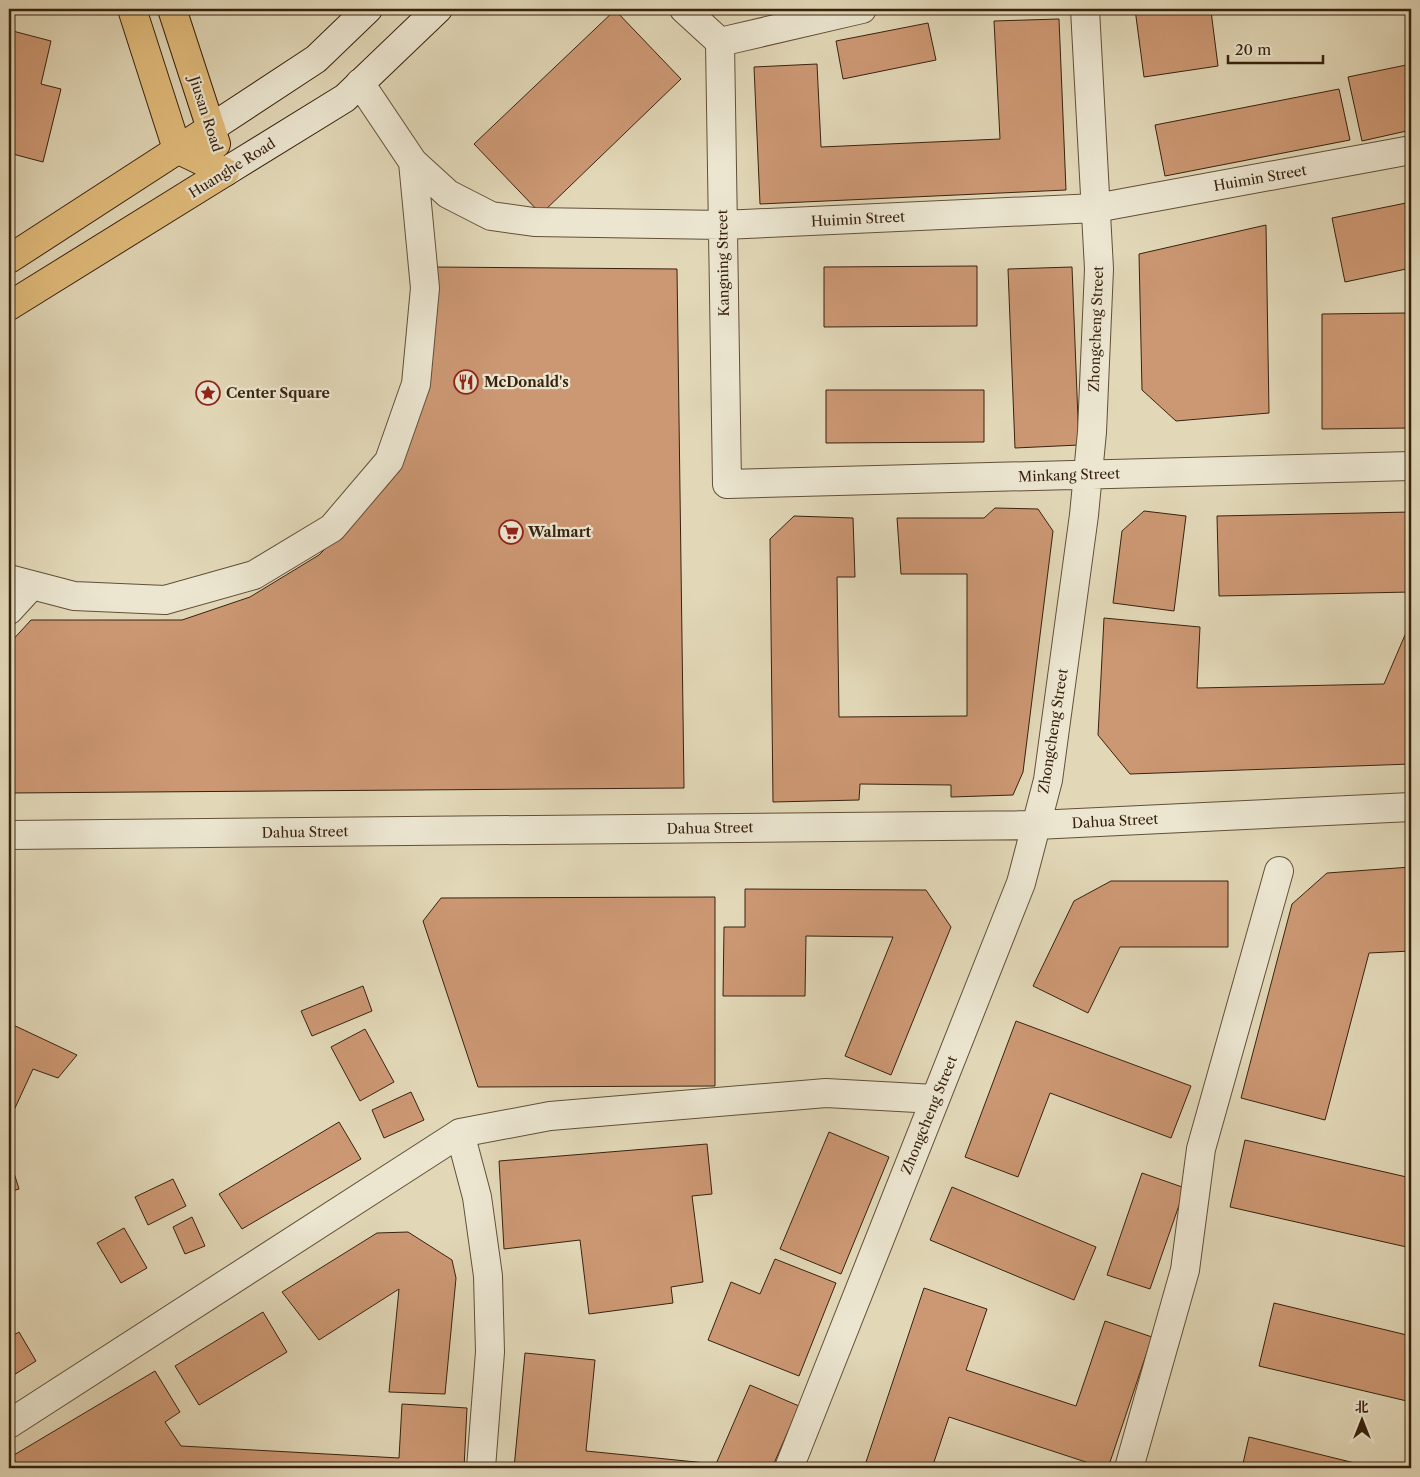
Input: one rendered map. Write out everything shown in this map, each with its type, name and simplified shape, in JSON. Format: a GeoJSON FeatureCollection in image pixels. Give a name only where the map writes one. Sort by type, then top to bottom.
{"type":"FeatureCollection","features":[{"type":"Feature","properties":{"kind":"highway"},"geometry":{"type":"LineString","coordinates":[[132,9],[178,149]]}},
{"type":"Feature","properties":{"kind":"highway","name":"Jiusan Road"},"geometry":{"type":"LineString","coordinates":[[172,9],[225,172]]}},
{"type":"Feature","properties":{"kind":"highway"},"geometry":{"type":"LineString","coordinates":[[9,259],[211,128]]}},
{"type":"Feature","properties":{"kind":"highway","name":"Jiusan Road"},"geometry":{"type":"LineString","coordinates":[[178,149],[225,172]]}},
{"type":"Feature","properties":{"kind":"highway","name":"Huanghe Road"},"geometry":{"type":"LineString","coordinates":[[9,306],[225,172]]}},
{"type":"Feature","properties":{"kind":"street"},"geometry":{"type":"LineString","coordinates":[[211,128],[316,59],[368,9]]}},
{"type":"Feature","properties":{"kind":"street","name":"Huanghe Road"},"geometry":{"type":"LineString","coordinates":[[225,172],[345,98],[438,9]]}},
{"type":"Feature","properties":{"kind":"street"},"geometry":{"type":"LineString","coordinates":[[684,9],[720,42],[862,9]]}},
{"type":"Feature","properties":{"kind":"street","name":"Zhongcheng Street"},"geometry":{"type":"LineString","coordinates":[[789,1468],[1021,883],[1048,780],[1083,525],[1092,432],[1099,269],[1085,9]]}},
{"type":"Feature","properties":{"kind":"street","name":"Kangning Street"},"geometry":{"type":"LineString","coordinates":[[720,42],[726,484]]}},
{"type":"Feature","properties":{"kind":"street","name":"Huimin Street"},"geometry":{"type":"LineString","coordinates":[[360,83],[413,162],[448,194],[491,216],[534,222],[723,225],[1096,208],[1411,150]]}},
{"type":"Feature","properties":{"kind":"street"},"geometry":{"type":"LineString","coordinates":[[9,610],[20,582],[74,596],[165,600],[254,575],[332,528],[389,461],[416,384],[425,288],[413,162]]}},
{"type":"Feature","properties":{"kind":"street","name":"Minkang Street"},"geometry":{"type":"LineString","coordinates":[[726,484],[1411,466]]}},
{"type":"Feature","properties":{"kind":"street","name":"Dahua Street"},"geometry":{"type":"LineString","coordinates":[[9,835],[1036,824],[1411,807]]}},
{"type":"Feature","properties":{"kind":"street"},"geometry":{"type":"LineString","coordinates":[[1129,1468],[1185,1270],[1201,1149],[1279,871]]}},
{"type":"Feature","properties":{"kind":"street"},"geometry":{"type":"LineString","coordinates":[[9,1424],[460,1133],[550,1116],[826,1093],[935,1100]]}},
{"type":"Feature","properties":{"kind":"street"},"geometry":{"type":"LineString","coordinates":[[460,1133],[477,1197],[488,1276],[490,1352],[481,1468]]}},
{"type":"Feature","properties":{"kind":"building"},"geometry":{"type":"Polygon","coordinates":[[[1135,9],[1218,9],[1211,11],[1218,66],[1144,77],[1135,9]]]}},
{"type":"Feature","properties":{"kind":"building"},"geometry":{"type":"Polygon","coordinates":[[[615,10],[681,79],[541,214],[474,144],[615,10]]]}},
{"type":"Feature","properties":{"kind":"building"},"geometry":{"type":"Polygon","coordinates":[[[1059,19],[1066,190],[760,204],[754,67],[817,64],[821,147],[1000,139],[994,21],[1059,19]]]}},
{"type":"Feature","properties":{"kind":"building"},"geometry":{"type":"Polygon","coordinates":[[[928,23],[936,60],[843,79],[836,41],[928,23]]]}},
{"type":"Feature","properties":{"kind":"building"},"geometry":{"type":"Polygon","coordinates":[[[9,30],[51,41],[41,84],[61,89],[43,162],[9,153],[9,30]]]}},
{"type":"Feature","properties":{"kind":"building"},"geometry":{"type":"Polygon","coordinates":[[[1411,64],[1411,130],[1362,141],[1348,77],[1411,64]]]}},
{"type":"Feature","properties":{"kind":"building"},"geometry":{"type":"Polygon","coordinates":[[[1339,89],[1350,140],[1165,176],[1155,125],[1339,89]]]}},
{"type":"Feature","properties":{"kind":"building"},"geometry":{"type":"Polygon","coordinates":[[[1411,202],[1411,268],[1345,282],[1332,218],[1411,202]]]}},
{"type":"Feature","properties":{"kind":"building"},"geometry":{"type":"Polygon","coordinates":[[[1266,225],[1269,413],[1176,421],[1142,390],[1139,254],[1266,225]]]}},
{"type":"Feature","properties":{"kind":"building"},"geometry":{"type":"Polygon","coordinates":[[[977,266],[977,326],[824,327],[824,267],[977,266]]]}},
{"type":"Feature","properties":{"kind":"building","name":"Walmart"},"geometry":{"type":"Polygon","coordinates":[[[433,267],[677,269],[684,788],[9,793],[9,644],[31,620],[182,620],[250,597],[319,555],[365,509],[404,456],[433,267]]]}},
{"type":"Feature","properties":{"kind":"building"},"geometry":{"type":"Polygon","coordinates":[[[1072,267],[1079,445],[1015,448],[1008,269],[1072,267]]]}},
{"type":"Feature","properties":{"kind":"building"},"geometry":{"type":"Polygon","coordinates":[[[1406,313],[1407,361],[1411,361],[1411,428],[1322,429],[1322,314],[1406,313]]]}},
{"type":"Feature","properties":{"kind":"building"},"geometry":{"type":"Polygon","coordinates":[[[826,390],[984,390],[984,442],[826,443],[826,390]]]}},
{"type":"Feature","properties":{"kind":"building"},"geometry":{"type":"Polygon","coordinates":[[[995,508],[1038,509],[1053,531],[1023,772],[1013,795],[951,797],[951,785],[860,784],[859,800],[773,802],[770,539],[794,516],[853,518],[855,577],[837,577],[839,717],[967,716],[967,574],[901,574],[897,518],[984,518],[995,508]]]}},
{"type":"Feature","properties":{"kind":"building"},"geometry":{"type":"Polygon","coordinates":[[[1144,511],[1186,516],[1174,611],[1113,603],[1122,531],[1144,511]]]}},
{"type":"Feature","properties":{"kind":"building"},"geometry":{"type":"Polygon","coordinates":[[[1411,512],[1411,592],[1219,596],[1217,516],[1411,512]]]}},
{"type":"Feature","properties":{"kind":"building"},"geometry":{"type":"Polygon","coordinates":[[[1104,618],[1200,627],[1197,688],[1384,684],[1411,621],[1411,764],[1130,774],[1098,735],[1104,618]]]}},
{"type":"Feature","properties":{"kind":"building"},"geometry":{"type":"Polygon","coordinates":[[[1411,867],[1411,951],[1369,953],[1325,1120],[1241,1098],[1292,904],[1327,873],[1411,867]]]}},
{"type":"Feature","properties":{"kind":"building"},"geometry":{"type":"Polygon","coordinates":[[[1111,881],[1228,881],[1228,947],[1120,947],[1088,1013],[1033,986],[1074,901],[1111,881]]]}},
{"type":"Feature","properties":{"kind":"building"},"geometry":{"type":"Polygon","coordinates":[[[745,889],[926,890],[951,927],[891,1075],[845,1056],[893,937],[806,936],[805,996],[723,996],[724,927],[745,927],[745,889]]]}},
{"type":"Feature","properties":{"kind":"building"},"geometry":{"type":"Polygon","coordinates":[[[715,897],[715,1086],[478,1087],[423,921],[441,898],[715,897]]]}},
{"type":"Feature","properties":{"kind":"building"},"geometry":{"type":"Polygon","coordinates":[[[363,986],[372,1011],[312,1036],[301,1011],[363,986]]]}},
{"type":"Feature","properties":{"kind":"building"},"geometry":{"type":"Polygon","coordinates":[[[1016,1021],[1191,1086],[1171,1138],[1050,1093],[1018,1177],[965,1157],[1016,1021]]]}},
{"type":"Feature","properties":{"kind":"building"},"geometry":{"type":"Polygon","coordinates":[[[9,1023],[77,1055],[58,1078],[33,1069],[9,1121],[9,1023]]]}},
{"type":"Feature","properties":{"kind":"building"},"geometry":{"type":"Polygon","coordinates":[[[365,1029],[394,1082],[360,1101],[331,1047],[365,1029]]]}},
{"type":"Feature","properties":{"kind":"building"},"geometry":{"type":"Polygon","coordinates":[[[411,1092],[424,1120],[384,1138],[372,1110],[411,1092]]]}},
{"type":"Feature","properties":{"kind":"building"},"geometry":{"type":"Polygon","coordinates":[[[339,1122],[361,1159],[242,1229],[219,1194],[339,1122]]]}},
{"type":"Feature","properties":{"kind":"building"},"geometry":{"type":"Polygon","coordinates":[[[829,1132],[889,1157],[841,1274],[780,1249],[829,1132]]]}},
{"type":"Feature","properties":{"kind":"building"},"geometry":{"type":"Polygon","coordinates":[[[1245,1140],[1411,1178],[1411,1248],[1230,1207],[1245,1140]]]}},
{"type":"Feature","properties":{"kind":"building"},"geometry":{"type":"Polygon","coordinates":[[[707,1144],[712,1194],[692,1196],[703,1282],[671,1287],[673,1303],[589,1314],[580,1240],[504,1249],[499,1161],[707,1144]]]}},
{"type":"Feature","properties":{"kind":"building"},"geometry":{"type":"Polygon","coordinates":[[[9,1157],[19,1189],[9,1192],[9,1157]]]}},
{"type":"Feature","properties":{"kind":"building"},"geometry":{"type":"Polygon","coordinates":[[[1142,1173],[1185,1188],[1150,1289],[1107,1275],[1142,1173]]]}},
{"type":"Feature","properties":{"kind":"building"},"geometry":{"type":"Polygon","coordinates":[[[173,1179],[186,1206],[148,1225],[135,1197],[173,1179]]]}},
{"type":"Feature","properties":{"kind":"building"},"geometry":{"type":"Polygon","coordinates":[[[952,1187],[1096,1247],[1074,1300],[930,1240],[952,1187]]]}},
{"type":"Feature","properties":{"kind":"building"},"geometry":{"type":"Polygon","coordinates":[[[192,1217],[205,1246],[185,1254],[173,1227],[192,1217]]]}},
{"type":"Feature","properties":{"kind":"building"},"geometry":{"type":"Polygon","coordinates":[[[124,1228],[147,1268],[121,1283],[97,1243],[124,1228]]]}},
{"type":"Feature","properties":{"kind":"building"},"geometry":{"type":"Polygon","coordinates":[[[408,1232],[452,1260],[456,1278],[445,1394],[389,1392],[399,1289],[319,1340],[282,1292],[377,1233],[408,1232]]]}},
{"type":"Feature","properties":{"kind":"building"},"geometry":{"type":"Polygon","coordinates":[[[775,1259],[836,1283],[799,1376],[708,1340],[731,1282],[760,1294],[775,1259]]]}},
{"type":"Feature","properties":{"kind":"building"},"geometry":{"type":"Polygon","coordinates":[[[924,1288],[987,1309],[966,1370],[1076,1406],[1105,1321],[1152,1337],[1108,1468],[949,1417],[932,1468],[864,1468],[924,1288]]]}},
{"type":"Feature","properties":{"kind":"building"},"geometry":{"type":"Polygon","coordinates":[[[1274,1303],[1411,1336],[1411,1402],[1259,1366],[1274,1303]]]}},
{"type":"Feature","properties":{"kind":"building"},"geometry":{"type":"Polygon","coordinates":[[[263,1312],[287,1352],[199,1405],[175,1366],[263,1312]]]}},
{"type":"Feature","properties":{"kind":"building"},"geometry":{"type":"Polygon","coordinates":[[[19,1332],[36,1361],[9,1378],[9,1338],[19,1332]]]}},
{"type":"Feature","properties":{"kind":"building"},"geometry":{"type":"Polygon","coordinates":[[[525,1353],[595,1360],[586,1451],[716,1464],[750,1385],[799,1406],[772,1468],[514,1468],[525,1353]]]}},
{"type":"Feature","properties":{"kind":"building"},"geometry":{"type":"Polygon","coordinates":[[[155,1371],[180,1412],[165,1422],[181,1446],[399,1458],[402,1404],[467,1408],[464,1468],[9,1468],[9,1458],[155,1371]]]}},
{"type":"Feature","properties":{"kind":"building"},"geometry":{"type":"Polygon","coordinates":[[[1249,1437],[1375,1468],[1242,1468],[1249,1437]]]}},
{"type":"Feature","properties":{"kind":"place","name":"McDonald's"},"geometry":{"type":"Point","coordinates":[466,382]}},
{"type":"Feature","properties":{"kind":"place","name":"Center Square"},"geometry":{"type":"Point","coordinates":[208,393]}},
{"type":"Feature","properties":{"kind":"place","name":"Walmart"},"geometry":{"type":"Point","coordinates":[511,532]}}]}
